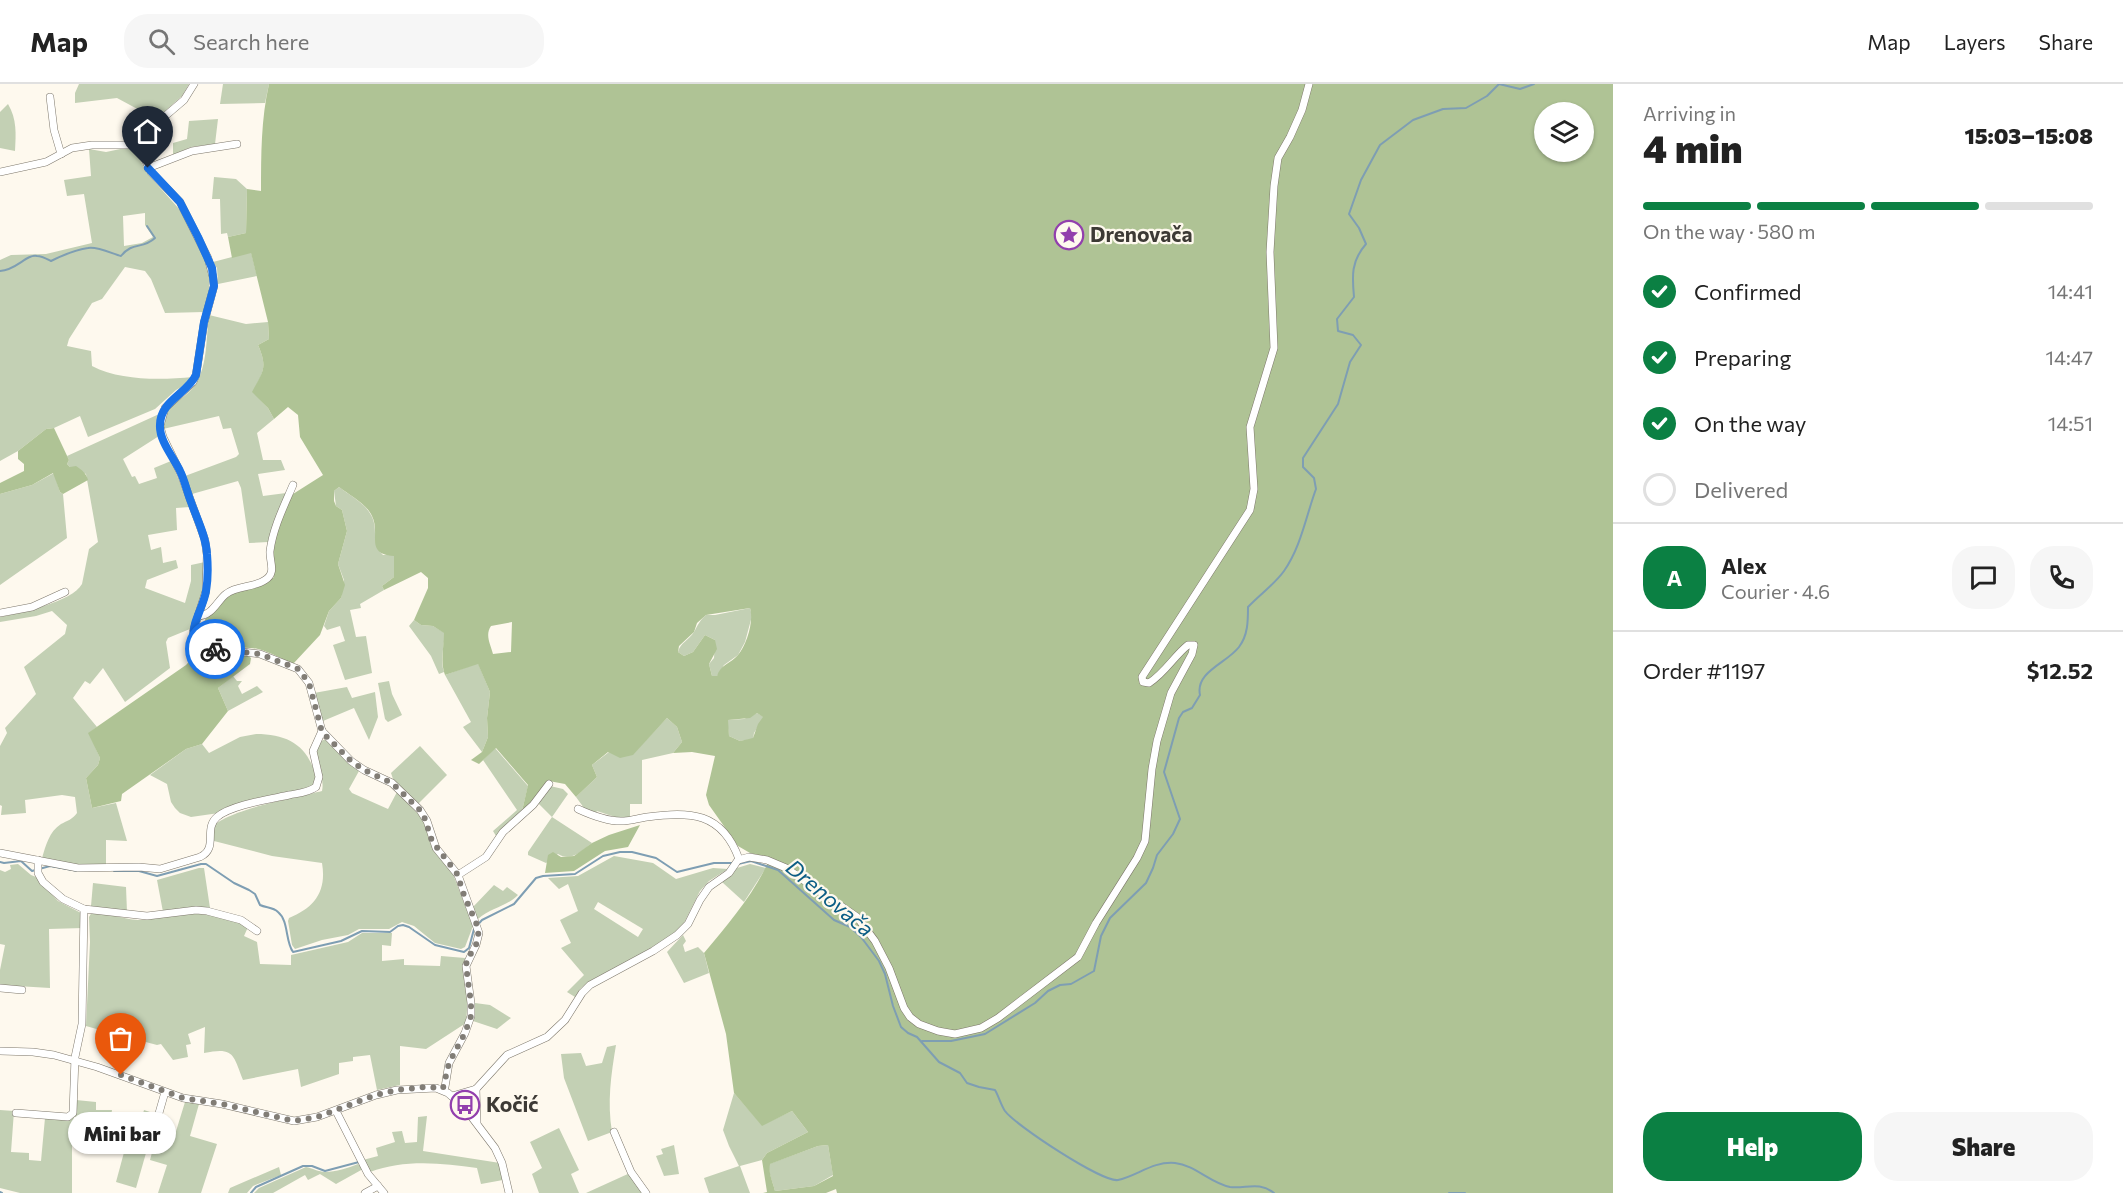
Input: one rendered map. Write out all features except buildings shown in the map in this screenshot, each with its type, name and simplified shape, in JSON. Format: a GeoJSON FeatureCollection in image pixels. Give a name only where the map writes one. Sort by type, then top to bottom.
{"type":"FeatureCollection","features":[{"type":"Feature","properties":{"kind":"street"},"geometry":{"type":"LineString","coordinates":[[138,146],[157,123],[184,100],[194,84]]}},
{"type":"Feature","properties":{"kind":"street"},"geometry":{"type":"LineString","coordinates":[[452,1096],[476,1089],[507,1055],[543,1040],[570,1015],[585,988],[653,951],[684,929],[705,892],[727,875],[736,863],[749,857],[786,868],[857,917],[875,942],[910,1017],[919,1024],[938,1031],[955,1034],[981,1028],[998,1018],[1078,957],[1145,841],[1156,741],[1171,693],[1192,654],[1194,645],[1188,645],[1182,650],[1158,678],[1146,684],[1142,677],[1250,510],[1254,489],[1250,426],[1274,348],[1270,252],[1274,186],[1278,158],[1302,110],[1309,84]]}},
{"type":"Feature","properties":{"kind":"street"},"geometry":{"type":"LineString","coordinates":[[50,97],[54,130],[61,154]]}},
{"type":"Feature","properties":{"kind":"street"},"geometry":{"type":"LineString","coordinates":[[0,172],[46,162],[72,148],[81,146],[130,144],[138,146]]}},
{"type":"Feature","properties":{"kind":"street"},"geometry":{"type":"LineString","coordinates":[[148,168],[192,151],[237,144]]}},
{"type":"Feature","properties":{"kind":"street"},"geometry":{"type":"LineString","coordinates":[[138,146],[148,168],[180,202],[212,268],[212,294],[204,322],[196,375],[193,382],[165,408],[160,426],[162,437],[182,474],[205,540],[206,591],[193,632],[194,637],[207,648],[260,654],[293,666],[302,673],[309,683],[322,732],[351,761],[392,783],[420,810],[427,821],[436,848],[458,875],[479,933],[466,966],[471,1016],[449,1063],[445,1087],[441,1089]]}},
{"type":"Feature","properties":{"kind":"street"},"geometry":{"type":"LineString","coordinates":[[198,616],[207,614],[228,592],[261,582],[270,575],[272,571],[271,544],[293,485]]}},
{"type":"Feature","properties":{"kind":"street"},"geometry":{"type":"LineString","coordinates":[[0,613],[32,607],[65,592]]}},
{"type":"Feature","properties":{"kind":"street"},"geometry":{"type":"LineString","coordinates":[[38,867],[160,869],[203,856],[211,847],[210,828],[216,818],[246,805],[305,793],[316,787],[319,777],[313,751],[322,732]]}},
{"type":"Feature","properties":{"kind":"street"},"geometry":{"type":"LineString","coordinates":[[458,875],[486,857],[503,832],[533,806],[549,784]]}},
{"type":"Feature","properties":{"kind":"street"},"geometry":{"type":"LineString","coordinates":[[578,809],[621,821],[676,814],[696,815],[716,824],[734,846],[736,863]]}},
{"type":"Feature","properties":{"kind":"street"},"geometry":{"type":"LineString","coordinates":[[0,853],[22,855],[38,867],[43,882],[56,894],[84,909],[147,916],[196,910],[207,911],[241,920],[257,931]]}},
{"type":"Feature","properties":{"kind":"street"},"geometry":{"type":"LineString","coordinates":[[16,1113],[72,1115],[76,1060],[82,1024],[84,909]]}},
{"type":"Feature","properties":{"kind":"street"},"geometry":{"type":"LineString","coordinates":[[0,988],[22,990]]}},
{"type":"Feature","properties":{"kind":"street"},"geometry":{"type":"LineString","coordinates":[[0,1051],[44,1053],[76,1060],[183,1098],[222,1104],[288,1120],[306,1120],[397,1090],[426,1087],[441,1089],[452,1096],[477,1122],[499,1155],[509,1193]]}},
{"type":"Feature","properties":{"kind":"street"},"geometry":{"type":"LineString","coordinates":[[476,1089],[477,1122]]}},
{"type":"Feature","properties":{"kind":"street"},"geometry":{"type":"LineString","coordinates":[[85,1136],[149,1148],[165,1092]]}},
{"type":"Feature","properties":{"kind":"street"},"geometry":{"type":"LineString","coordinates":[[336,1111],[369,1174],[384,1193]]}},
{"type":"Feature","properties":{"kind":"street"},"geometry":{"type":"LineString","coordinates":[[614,1132],[631,1172],[646,1193]]}},
{"type":"Feature","properties":{"kind":"street"},"geometry":{"type":"LineString","coordinates":[[365,1193],[378,1186]]}},
{"type":"Feature","properties":{"kind":"green space"},"geometry":{"type":"Polygon","coordinates":[[[79,84],[189,84],[182,96],[156,119],[117,98],[75,103],[75,93],[79,84]]]}},
{"type":"Feature","properties":{"kind":"green space"},"geometry":{"type":"Polygon","coordinates":[[[223,84],[269,84],[265,103],[220,104],[223,84]]]}},
{"type":"Feature","properties":{"kind":"green space"},"geometry":{"type":"Polygon","coordinates":[[[269,84],[1613,84],[1613,1193],[837,1193],[836,1189],[826,1193],[763,1193],[767,1192],[762,1160],[767,1153],[808,1132],[792,1111],[762,1126],[734,1093],[726,1034],[704,953],[749,896],[770,858],[750,853],[738,846],[709,805],[706,795],[715,756],[692,752],[673,753],[682,742],[677,727],[667,718],[633,755],[620,758],[608,752],[592,765],[597,777],[576,797],[565,784],[549,781],[532,804],[522,811],[528,785],[496,748],[479,764],[471,760],[482,752],[488,737],[487,718],[490,692],[478,664],[445,675],[442,660],[444,633],[433,626],[421,625],[414,620],[428,588],[428,578],[421,572],[384,590],[382,586],[394,577],[394,556],[379,551],[376,547],[374,523],[370,512],[339,487],[334,491],[334,501],[336,506],[342,510],[347,531],[338,564],[345,585],[341,598],[329,611],[320,635],[293,664],[258,649],[211,644],[201,636],[200,631],[206,619],[227,596],[264,584],[274,577],[273,549],[278,527],[293,494],[323,475],[300,437],[298,415],[288,407],[274,419],[268,408],[252,392],[263,369],[263,359],[258,345],[269,339],[268,322],[251,253],[232,258],[228,237],[246,233],[247,189],[261,191],[264,110],[269,84]],[[750,608],[706,615],[697,623],[694,632],[679,646],[678,652],[684,656],[693,652],[705,635],[715,640],[717,649],[709,664],[712,676],[717,676],[723,666],[735,658],[744,645],[749,632],[750,608]],[[512,622],[491,626],[489,629],[489,643],[493,654],[511,652],[512,622]],[[757,713],[750,718],[728,720],[729,736],[740,741],[753,738],[763,717],[757,713]],[[828,1145],[818,1146],[770,1164],[770,1174],[775,1191],[814,1186],[833,1176],[828,1145]]]}},
{"type":"Feature","properties":{"kind":"green space"},"geometry":{"type":"Polygon","coordinates":[[[8,104],[16,133],[15,151],[0,148],[0,112],[8,104]]]}},
{"type":"Feature","properties":{"kind":"green space"},"geometry":{"type":"Polygon","coordinates":[[[218,119],[215,144],[191,147],[173,155],[173,143],[187,139],[189,121],[218,119]]]}},
{"type":"Feature","properties":{"kind":"green space"},"geometry":{"type":"Polygon","coordinates":[[[130,147],[137,152],[146,172],[180,210],[209,269],[209,293],[204,312],[165,313],[151,279],[145,271],[125,267],[102,299],[92,303],[67,346],[91,351],[92,366],[103,371],[128,377],[155,379],[193,377],[190,382],[176,390],[155,409],[88,437],[80,416],[54,428],[46,429],[18,451],[0,461],[0,260],[11,255],[46,254],[92,243],[84,194],[67,196],[64,180],[91,176],[89,149],[106,152],[130,147]],[[145,213],[123,216],[124,246],[142,243],[153,237],[145,225],[145,213]]]}},
{"type":"Feature","properties":{"kind":"green space"},"geometry":{"type":"Polygon","coordinates":[[[214,177],[236,179],[247,189],[246,233],[228,237],[227,233],[221,234],[220,199],[212,199],[214,177]]]}},
{"type":"Feature","properties":{"kind":"green space"},"geometry":{"type":"Polygon","coordinates":[[[251,252],[257,276],[218,284],[217,268],[213,262],[251,252]]]}},
{"type":"Feature","properties":{"kind":"green space"},"geometry":{"type":"Polygon","coordinates":[[[209,315],[246,324],[268,322],[269,339],[258,345],[263,359],[263,369],[253,392],[268,408],[274,419],[257,433],[263,460],[281,460],[285,470],[258,474],[263,496],[286,493],[268,542],[249,543],[238,481],[192,494],[185,476],[239,454],[231,428],[223,429],[219,416],[163,429],[166,413],[190,391],[199,377],[204,360],[209,315]]]}},
{"type":"Feature","properties":{"kind":"green space"},"geometry":{"type":"Polygon","coordinates":[[[159,416],[159,436],[123,459],[132,477],[135,476],[139,484],[157,478],[154,468],[171,461],[190,507],[176,508],[177,530],[148,535],[151,550],[161,547],[163,563],[176,560],[178,568],[147,580],[145,588],[185,603],[191,581],[191,565],[205,562],[202,593],[190,629],[168,638],[166,642],[170,668],[125,702],[103,668],[90,684],[85,681],[73,698],[97,727],[89,733],[100,758],[98,765],[86,778],[92,808],[116,803],[127,841],[106,840],[106,865],[75,865],[44,859],[42,858],[48,839],[61,824],[77,813],[75,797],[62,795],[25,800],[26,813],[1,815],[0,746],[7,733],[5,728],[36,694],[24,667],[65,634],[67,625],[52,611],[0,622],[0,617],[32,610],[57,601],[68,596],[82,584],[89,549],[98,542],[86,474],[70,467],[67,464],[69,460],[67,456],[159,416]]]}},
{"type":"Feature","properties":{"kind":"green space"},"geometry":{"type":"Polygon","coordinates":[[[54,428],[69,460],[67,464],[80,469],[88,480],[63,494],[60,492],[53,473],[32,485],[0,494],[0,483],[24,471],[24,464],[18,459],[18,451],[46,429],[54,428]]]}},
{"type":"Feature","properties":{"kind":"green space"},"geometry":{"type":"Polygon","coordinates":[[[54,473],[60,492],[63,494],[67,538],[0,585],[0,494],[32,485],[54,473]]]}},
{"type":"Feature","properties":{"kind":"green space"},"geometry":{"type":"Polygon","coordinates":[[[339,487],[368,511],[373,520],[377,545],[383,555],[394,555],[394,577],[382,586],[384,590],[360,604],[361,608],[350,610],[356,637],[366,636],[372,673],[345,680],[333,645],[345,641],[340,626],[327,630],[324,626],[329,611],[341,598],[344,580],[338,564],[347,531],[342,510],[336,506],[334,491],[339,487]]]}},
{"type":"Feature","properties":{"kind":"green space"},"geometry":{"type":"Polygon","coordinates":[[[750,608],[752,616],[745,642],[738,655],[724,665],[717,676],[712,676],[709,664],[714,658],[715,640],[705,635],[693,652],[684,656],[678,652],[706,615],[750,608]]]}},
{"type":"Feature","properties":{"kind":"green space"},"geometry":{"type":"Polygon","coordinates":[[[414,620],[421,625],[433,626],[445,633],[442,658],[444,672],[439,674],[431,656],[409,626],[414,620]]]}},
{"type":"Feature","properties":{"kind":"green space"},"geometry":{"type":"Polygon","coordinates":[[[198,652],[251,658],[250,664],[218,688],[228,711],[202,744],[186,749],[122,794],[121,801],[92,808],[86,778],[98,765],[100,758],[88,733],[186,665],[198,652]]]}},
{"type":"Feature","properties":{"kind":"green space"},"geometry":{"type":"Polygon","coordinates":[[[478,663],[490,692],[487,718],[488,737],[482,752],[463,727],[471,722],[445,675],[478,663]]]}},
{"type":"Feature","properties":{"kind":"green space"},"geometry":{"type":"Polygon","coordinates":[[[233,676],[237,681],[242,681],[238,686],[242,694],[257,686],[263,692],[228,711],[218,688],[233,676]]]}},
{"type":"Feature","properties":{"kind":"green space"},"geometry":{"type":"Polygon","coordinates":[[[389,681],[392,694],[402,715],[388,722],[385,719],[378,683],[389,681]]]}},
{"type":"Feature","properties":{"kind":"green space"},"geometry":{"type":"Polygon","coordinates":[[[347,687],[352,698],[375,692],[378,717],[369,740],[354,708],[323,721],[314,693],[347,687]]]}},
{"type":"Feature","properties":{"kind":"green space"},"geometry":{"type":"Polygon","coordinates":[[[757,713],[764,717],[753,739],[740,741],[729,736],[727,720],[744,719],[757,713]]]}},
{"type":"Feature","properties":{"kind":"green space"},"geometry":{"type":"Polygon","coordinates":[[[667,718],[677,727],[682,742],[673,753],[642,760],[642,804],[630,804],[630,817],[618,818],[584,808],[576,797],[597,777],[592,765],[609,752],[632,755],[667,718]]]}},
{"type":"Feature","properties":{"kind":"green space"},"geometry":{"type":"Polygon","coordinates":[[[256,734],[288,740],[303,751],[309,759],[317,780],[312,787],[219,813],[191,817],[180,813],[175,808],[171,802],[167,784],[150,775],[186,749],[202,744],[209,753],[240,737],[256,734]]]}},
{"type":"Feature","properties":{"kind":"green space"},"geometry":{"type":"Polygon","coordinates":[[[323,740],[326,740],[359,771],[349,789],[352,793],[388,809],[397,792],[422,818],[431,845],[453,874],[473,926],[465,947],[461,949],[435,943],[414,926],[402,922],[389,929],[359,929],[348,935],[322,940],[295,949],[292,945],[288,921],[317,898],[322,882],[322,863],[272,856],[214,841],[212,828],[219,821],[231,815],[322,791],[323,784],[317,751],[323,740]]]}},
{"type":"Feature","properties":{"kind":"green space"},"geometry":{"type":"Polygon","coordinates":[[[420,746],[447,775],[417,805],[394,782],[391,773],[420,746]]]}},
{"type":"Feature","properties":{"kind":"green space"},"geometry":{"type":"Polygon","coordinates":[[[495,748],[528,786],[522,811],[496,836],[493,831],[517,810],[483,760],[495,748]]]}},
{"type":"Feature","properties":{"kind":"green space"},"geometry":{"type":"Polygon","coordinates":[[[550,786],[563,789],[568,794],[552,817],[538,803],[550,786]]]}},
{"type":"Feature","properties":{"kind":"green space"},"geometry":{"type":"Polygon","coordinates":[[[552,817],[592,843],[572,856],[558,854],[546,863],[528,855],[552,817]]]}},
{"type":"Feature","properties":{"kind":"green space"},"geometry":{"type":"Polygon","coordinates":[[[640,825],[628,847],[605,851],[574,871],[545,873],[548,855],[553,852],[561,857],[574,856],[592,843],[609,835],[640,825]]]}},
{"type":"Feature","properties":{"kind":"green space"},"geometry":{"type":"Polygon","coordinates":[[[614,856],[653,863],[676,879],[713,868],[728,869],[709,881],[700,891],[683,925],[651,949],[590,981],[575,997],[567,992],[584,975],[561,948],[571,943],[560,920],[578,911],[568,884],[559,889],[548,878],[578,876],[614,856]],[[598,902],[594,909],[638,937],[643,929],[598,902]]]}},
{"type":"Feature","properties":{"kind":"green space"},"geometry":{"type":"Polygon","coordinates":[[[18,864],[36,877],[58,901],[81,913],[83,928],[49,929],[50,988],[0,985],[0,970],[5,945],[0,944],[0,870],[5,872],[11,869],[10,865],[18,864]]]}},
{"type":"Feature","properties":{"kind":"green space"},"geometry":{"type":"Polygon","coordinates":[[[750,864],[766,868],[744,902],[722,882],[737,868],[750,864]]]}},
{"type":"Feature","properties":{"kind":"green space"},"geometry":{"type":"Polygon","coordinates":[[[204,868],[210,908],[193,907],[163,912],[157,880],[204,868]]]}},
{"type":"Feature","properties":{"kind":"green space"},"geometry":{"type":"Polygon","coordinates":[[[93,883],[126,887],[127,912],[91,906],[93,883]]]}},
{"type":"Feature","properties":{"kind":"green space"},"geometry":{"type":"Polygon","coordinates":[[[494,885],[503,891],[507,887],[518,895],[478,919],[472,908],[494,885]]]}},
{"type":"Feature","properties":{"kind":"green space"},"geometry":{"type":"Polygon","coordinates":[[[92,912],[138,920],[193,914],[217,916],[248,927],[244,936],[257,942],[260,964],[291,965],[291,955],[348,942],[362,933],[392,933],[391,946],[382,945],[382,961],[404,959],[404,965],[440,966],[441,956],[465,958],[468,998],[466,1023],[426,1049],[400,1046],[400,1085],[377,1090],[370,1055],[353,1057],[353,1061],[339,1063],[339,1074],[301,1087],[298,1069],[243,1080],[231,1054],[221,1051],[204,1053],[205,1027],[188,1034],[191,1044],[186,1045],[188,1057],[173,1060],[161,1044],[142,1041],[142,1036],[109,1027],[100,1030],[86,1026],[89,917],[92,912]]]}},
{"type":"Feature","properties":{"kind":"green space"},"geometry":{"type":"Polygon","coordinates":[[[683,935],[686,941],[683,945],[685,952],[698,947],[704,953],[709,973],[684,983],[667,952],[683,935]]]}},
{"type":"Feature","properties":{"kind":"green space"},"geometry":{"type":"Polygon","coordinates":[[[475,1003],[490,1005],[511,1018],[497,1029],[473,1021],[475,1003]]]}},
{"type":"Feature","properties":{"kind":"green space"},"geometry":{"type":"Polygon","coordinates":[[[616,1045],[610,1099],[612,1132],[588,1141],[564,1078],[561,1054],[581,1053],[586,1066],[602,1063],[607,1047],[616,1045]]]}},
{"type":"Feature","properties":{"kind":"green space"},"geometry":{"type":"Polygon","coordinates":[[[734,1093],[762,1125],[792,1111],[808,1132],[767,1153],[762,1160],[740,1166],[750,1193],[709,1193],[704,1178],[739,1166],[723,1130],[734,1093]]]}},
{"type":"Feature","properties":{"kind":"green space"},"geometry":{"type":"Polygon","coordinates":[[[76,1100],[96,1102],[96,1110],[112,1110],[108,1136],[92,1134],[94,1119],[74,1117],[72,1193],[20,1193],[0,1188],[0,1110],[14,1111],[11,1152],[29,1153],[29,1160],[41,1161],[45,1118],[67,1119],[76,1100]]]}},
{"type":"Feature","properties":{"kind":"green space"},"geometry":{"type":"Polygon","coordinates":[[[185,1102],[199,1104],[190,1136],[217,1144],[201,1193],[158,1193],[167,1165],[150,1160],[156,1137],[173,1141],[185,1102]]]}},
{"type":"Feature","properties":{"kind":"green space"},"geometry":{"type":"Polygon","coordinates":[[[144,1110],[156,1114],[147,1145],[135,1142],[144,1110]]]}},
{"type":"Feature","properties":{"kind":"green space"},"geometry":{"type":"Polygon","coordinates":[[[427,1116],[423,1151],[500,1163],[503,1180],[481,1184],[477,1168],[437,1164],[396,1165],[370,1172],[363,1160],[378,1156],[376,1148],[395,1142],[392,1132],[402,1131],[405,1143],[417,1142],[418,1117],[427,1116]]]}},
{"type":"Feature","properties":{"kind":"green space"},"geometry":{"type":"Polygon","coordinates":[[[559,1128],[579,1170],[571,1174],[579,1193],[539,1193],[532,1174],[542,1168],[530,1142],[559,1128]]]}},
{"type":"Feature","properties":{"kind":"green space"},"geometry":{"type":"Polygon","coordinates":[[[126,1145],[146,1153],[136,1188],[116,1182],[126,1145]]]}},
{"type":"Feature","properties":{"kind":"green space"},"geometry":{"type":"Polygon","coordinates":[[[674,1145],[679,1174],[664,1176],[656,1156],[663,1154],[661,1149],[674,1145]]]}},
{"type":"Feature","properties":{"kind":"green space"},"geometry":{"type":"Polygon","coordinates":[[[828,1145],[833,1175],[814,1186],[775,1191],[769,1164],[818,1146],[828,1145]]]}},
{"type":"Feature","properties":{"kind":"green space"},"geometry":{"type":"Polygon","coordinates":[[[358,1164],[363,1169],[336,1184],[320,1174],[308,1180],[305,1175],[273,1193],[254,1193],[259,1188],[306,1167],[329,1172],[358,1164]]]}},
{"type":"Feature","properties":{"kind":"green space"},"geometry":{"type":"Polygon","coordinates":[[[279,1167],[281,1175],[253,1186],[247,1193],[228,1193],[230,1188],[279,1167]]]}},
{"type":"Feature","properties":{"kind":"green space"},"geometry":{"type":"Polygon","coordinates":[[[630,1173],[643,1193],[586,1193],[630,1173]]]}},
{"type":"Feature","properties":{"kind":"waterway"},"geometry":{"type":"LineString","coordinates":[[922,1041],[951,1041],[985,1034],[1035,1003],[1048,991],[1060,985],[1071,984],[1094,971],[1101,936],[1110,918],[1146,883],[1157,855],[1173,834],[1180,819],[1164,772],[1179,718],[1183,712],[1192,708],[1200,695],[1202,680],[1207,674],[1239,647],[1246,633],[1248,607],[1284,571],[1303,531],[1316,489],[1314,478],[1303,467],[1303,458],[1338,404],[1350,362],[1361,345],[1353,335],[1338,331],[1337,319],[1354,297],[1355,263],[1366,244],[1349,214],[1361,180],[1380,145],[1413,120],[1443,109],[1466,108],[1487,96],[1499,84],[1520,89],[1534,84]]}},
{"type":"Feature","properties":{"kind":"waterway"},"geometry":{"type":"LineString","coordinates":[[0,271],[11,268],[29,257],[41,256],[51,261],[88,248],[100,249],[121,256],[125,251],[146,244],[155,238],[147,226]]}},
{"type":"Feature","properties":{"kind":"waterway","name":"Drenovača"},"geometry":{"type":"LineString","coordinates":[[114,871],[139,871],[157,876],[206,864],[255,894],[260,905],[278,912],[284,920],[293,952],[341,941],[362,931],[390,932],[403,925],[435,945],[464,952],[469,948],[474,929],[482,920],[514,904],[536,878],[575,874],[603,856],[620,852],[632,852],[656,858],[677,872],[714,863],[732,863]]}},
{"type":"Feature","properties":{"kind":"waterway","name":"Drenovača"},"geometry":{"type":"LineString","coordinates":[[0,862],[21,861],[32,871],[50,866],[78,871]]}},
{"type":"Feature","properties":{"kind":"waterway","name":"Drenovača"},"geometry":{"type":"LineString","coordinates":[[738,864],[751,861],[778,870],[834,920],[850,927],[861,937],[879,961],[901,1027],[917,1037],[939,1062],[960,1073],[967,1083],[995,1090],[1005,1111],[1012,1118],[1060,1152],[1095,1172],[1118,1180],[1152,1166],[1175,1163],[1189,1167],[1223,1185],[1258,1186],[1274,1193]]}},
{"type":"Feature","properties":{"kind":"waterway"},"geometry":{"type":"LineString","coordinates":[[251,1193],[256,1187],[303,1166],[312,1166],[325,1171],[359,1162]]}},
{"type":"Feature","properties":{"kind":"waterway","name":"Drenovača"},"geometry":{"type":"LineString","coordinates":[[1449,1193],[1465,1193]]}},
{"type":"Feature","properties":{"kind":"way so far"},"geometry":{"type":"LineString","coordinates":[[121,1075],[183,1098],[301,1121],[397,1090],[445,1087],[449,1063],[471,1016],[466,966],[476,945],[479,930],[458,875],[432,841],[423,813],[392,783],[351,761],[322,732],[309,683],[298,669],[249,651],[215,649]]}},
{"type":"Feature","properties":{"kind":"place","name":"Drenovača"},"geometry":{"type":"Point","coordinates":[1069,235]}},
{"type":"Feature","properties":{"kind":"place","name":"Mini bar"},"geometry":{"type":"Point","coordinates":[121,1075]}},
{"type":"Feature","properties":{"kind":"place","name":"Kočić"},"geometry":{"type":"Point","coordinates":[465,1105]}},
{"type":"Feature","properties":{"kind":"route"},"geometry":{"type":"LineString","coordinates":[[148,168],[180,202],[212,268],[214,286],[206,312],[196,375],[193,382],[165,408],[160,430],[182,474],[205,540],[206,591],[193,627],[194,637],[201,645],[215,649]]}}]}
